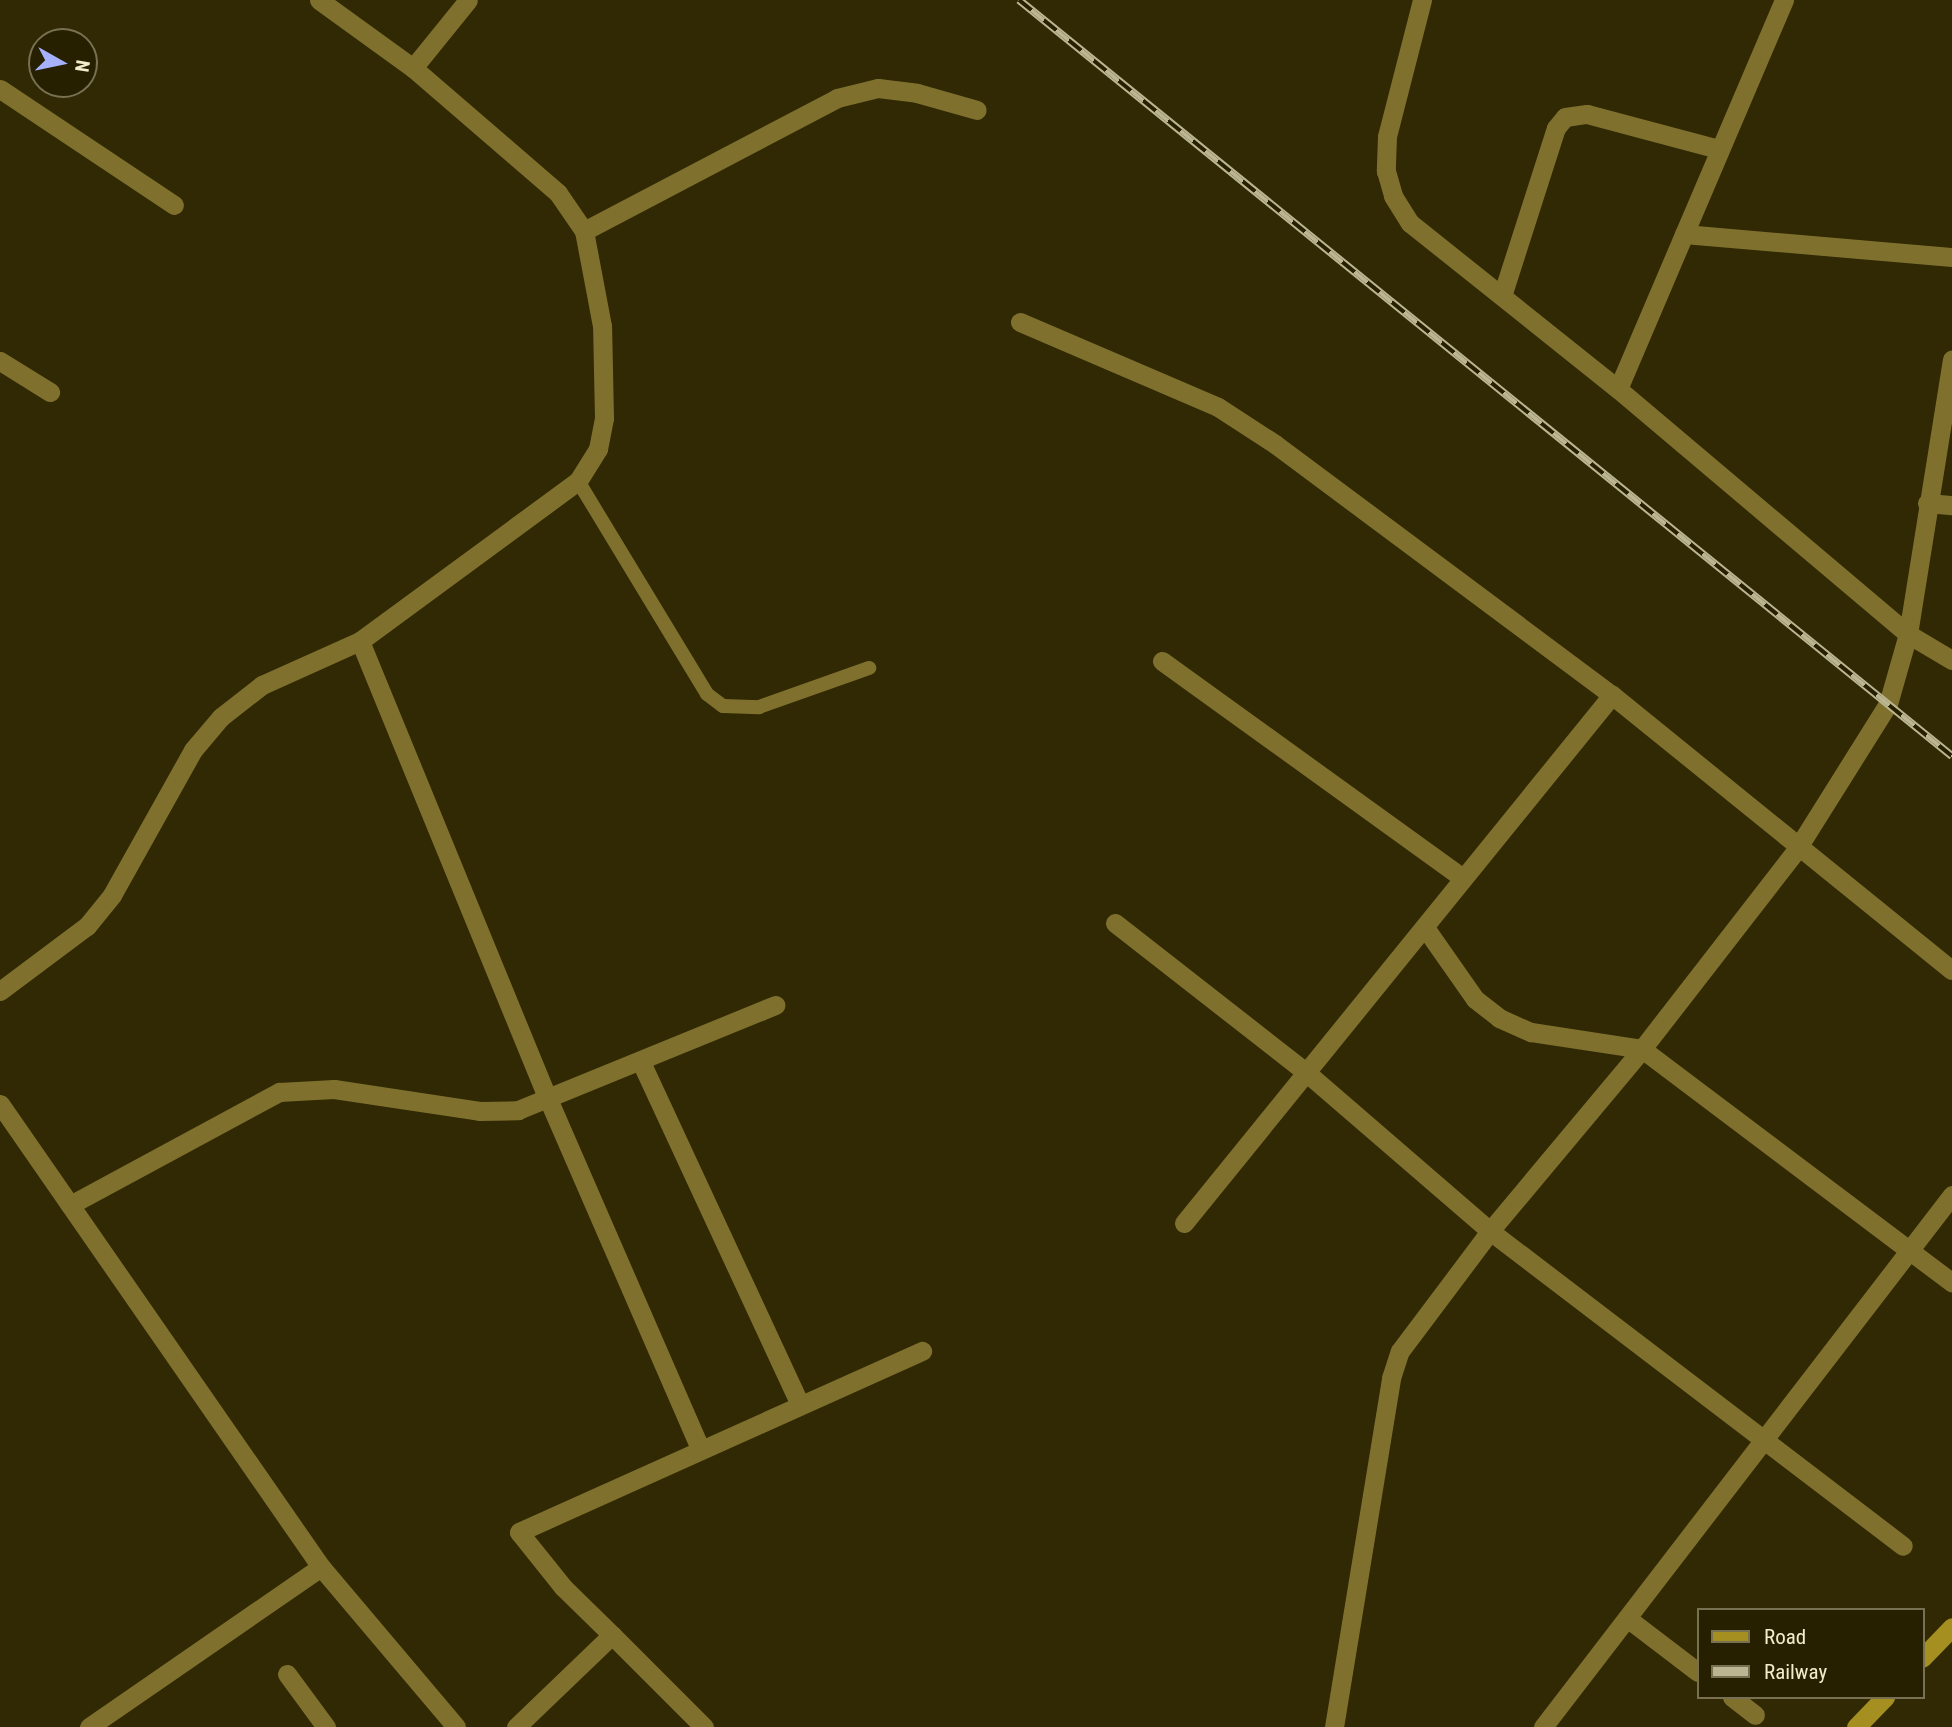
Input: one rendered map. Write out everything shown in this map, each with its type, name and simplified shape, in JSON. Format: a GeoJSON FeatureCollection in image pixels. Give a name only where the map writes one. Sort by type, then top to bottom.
{"type":"FeatureCollection","features":[{"type":"Feature","properties":{"kind":"main road"},"geometry":{"type":"LineString","coordinates":[[1924,1656],[1952,1627]]}},
{"type":"Feature","properties":{"kind":"main road"},"geometry":{"type":"LineString","coordinates":[[1856,1727],[1883,1699]]}},
{"type":"Feature","properties":{"kind":"street"},"geometry":{"type":"LineString","coordinates":[[0,991],[87,926],[112,895],[193,750],[221,717],[262,685],[360,641],[578,481],[598,449],[604,418],[602,326],[584,231],[558,194],[413,68],[319,0]]}},
{"type":"Feature","properties":{"kind":"street"},"geometry":{"type":"LineString","coordinates":[[413,68],[468,0]]}},
{"type":"Feature","properties":{"kind":"street"},"geometry":{"type":"LineString","coordinates":[[1422,0],[1387,136],[1390,183],[1410,223],[1618,389],[1908,634],[1952,660]]}},
{"type":"Feature","properties":{"kind":"street"},"geometry":{"type":"LineString","coordinates":[[1618,389],[1784,0]]}},
{"type":"Feature","properties":{"kind":"street"},"geometry":{"type":"LineString","coordinates":[[584,231],[837,98],[878,88],[917,93],[977,110]]}},
{"type":"Feature","properties":{"kind":"street"},"geometry":{"type":"LineString","coordinates":[[0,89],[174,205]]}},
{"type":"Feature","properties":{"kind":"street"},"geometry":{"type":"LineString","coordinates":[[1502,296],[1556,128],[1565,117],[1587,114],[1719,149]]}},
{"type":"Feature","properties":{"kind":"street"},"geometry":{"type":"LineString","coordinates":[[1684,234],[1952,257]]}},
{"type":"Feature","properties":{"kind":"street"},"geometry":{"type":"LineString","coordinates":[[1020,322],[1230,415],[1275,444],[1612,695],[1797,849],[1952,970]]}},
{"type":"Feature","properties":{"kind":"street"},"geometry":{"type":"LineString","coordinates":[[1334,1727],[1397,1360],[1411,1332],[1490,1231],[1642,1049],[1797,849],[1888,704],[1908,634],[1952,360]]}},
{"type":"Feature","properties":{"kind":"street"},"geometry":{"type":"LineString","coordinates":[[0,362],[50,391]]}},
{"type":"Feature","properties":{"kind":"street"},"geometry":{"type":"LineString","coordinates":[[1927,503],[1952,505]]}},
{"type":"Feature","properties":{"kind":"street"},"geometry":{"type":"LineString","coordinates":[[360,641],[549,1101],[700,1448]]}},
{"type":"Feature","properties":{"kind":"street"},"geometry":{"type":"LineString","coordinates":[[1162,662],[1462,877]]}},
{"type":"Feature","properties":{"kind":"street"},"geometry":{"type":"LineString","coordinates":[[1184,1223],[1426,929],[1462,877],[1612,695]]}},
{"type":"Feature","properties":{"kind":"street"},"geometry":{"type":"LineString","coordinates":[[1115,923],[1307,1073],[1490,1231],[1903,1546]]}},
{"type":"Feature","properties":{"kind":"street"},"geometry":{"type":"LineString","coordinates":[[1426,929],[1475,999],[1499,1018],[1531,1032],[1642,1049],[1952,1283]]}},
{"type":"Feature","properties":{"kind":"street"},"geometry":{"type":"LineString","coordinates":[[70,1205],[279,1091],[334,1088],[479,1111],[519,1110],[549,1101],[775,1005]]}},
{"type":"Feature","properties":{"kind":"street"},"geometry":{"type":"LineString","coordinates":[[641,1062],[800,1404]]}},
{"type":"Feature","properties":{"kind":"street"},"geometry":{"type":"LineString","coordinates":[[0,1104],[321,1567],[456,1727]]}},
{"type":"Feature","properties":{"kind":"street"},"geometry":{"type":"LineString","coordinates":[[1543,1727],[1952,1195]]}},
{"type":"Feature","properties":{"kind":"street"},"geometry":{"type":"LineString","coordinates":[[704,1727],[564,1587],[519,1532],[700,1448],[922,1351]]}},
{"type":"Feature","properties":{"kind":"street"},"geometry":{"type":"LineString","coordinates":[[89,1727],[321,1567]]}},
{"type":"Feature","properties":{"kind":"street"},"geometry":{"type":"LineString","coordinates":[[1627,1618],[1696,1670]]}},
{"type":"Feature","properties":{"kind":"street"},"geometry":{"type":"LineString","coordinates":[[516,1727],[612,1635]]}},
{"type":"Feature","properties":{"kind":"street"},"geometry":{"type":"LineString","coordinates":[[287,1674],[326,1727]]}},
{"type":"Feature","properties":{"kind":"street"},"geometry":{"type":"LineString","coordinates":[[1735,1699],[1755,1715]]}},
{"type":"Feature","properties":{"kind":"lane"},"geometry":{"type":"LineString","coordinates":[[578,481],[707,694],[723,706],[759,707],[869,668]]}},
{"type":"Feature","properties":{"kind":"railway"},"geometry":{"type":"LineString","coordinates":[[1019,0],[1952,756]]}}]}
